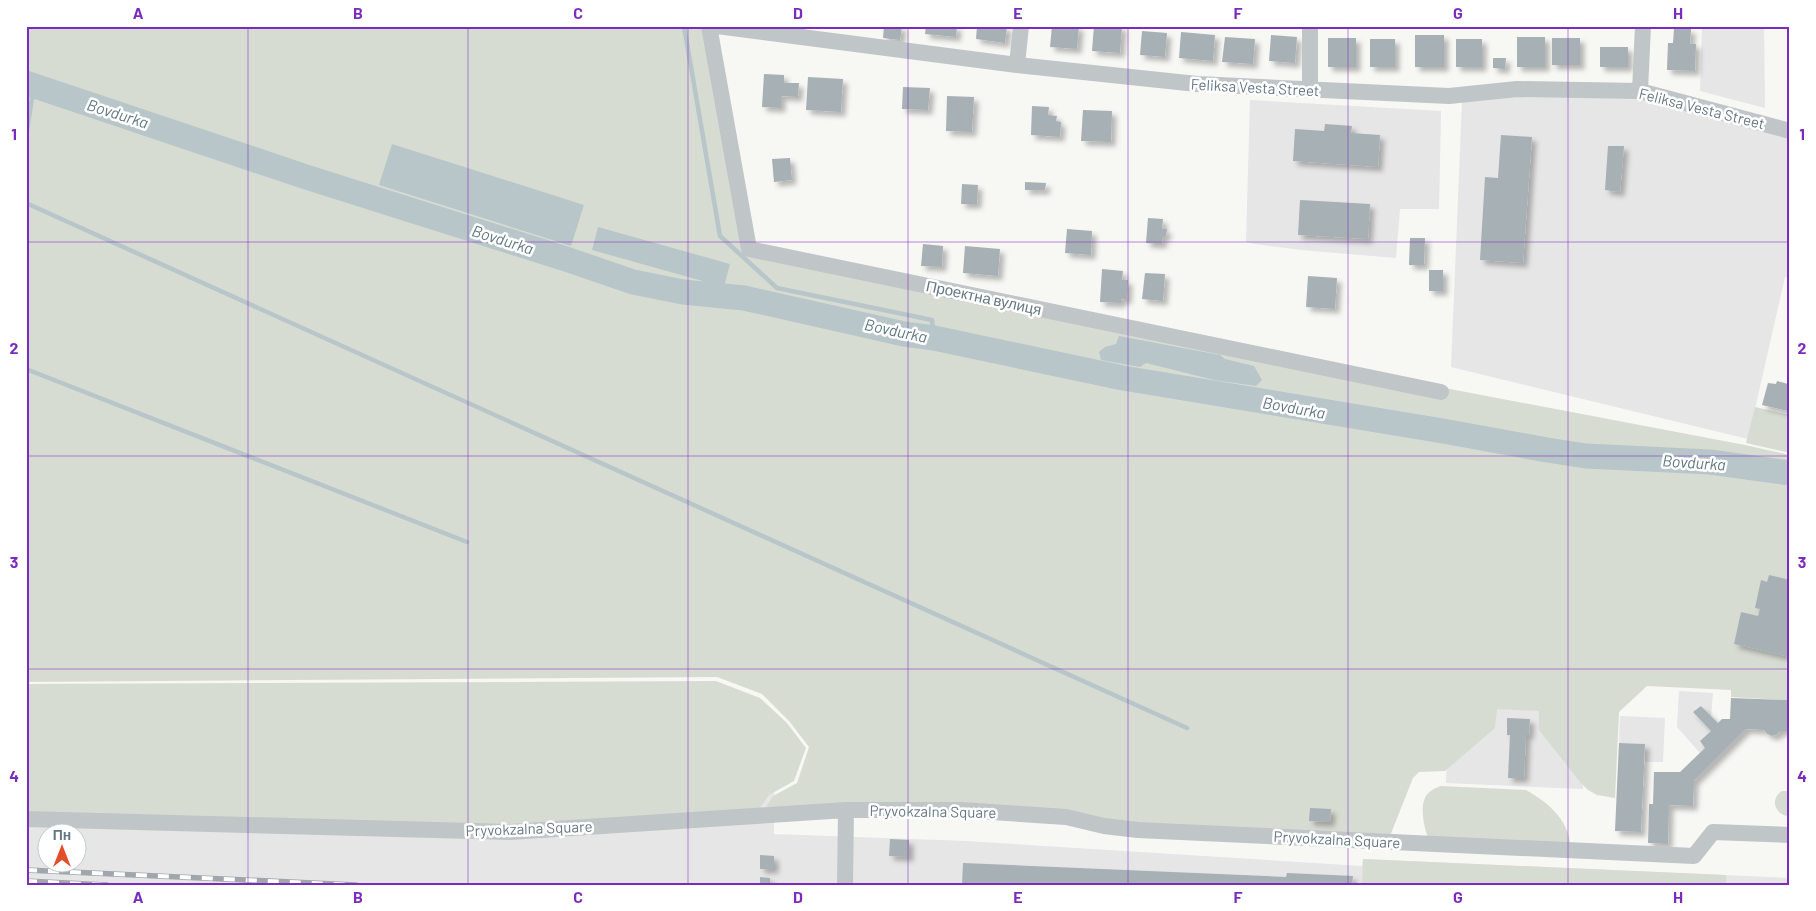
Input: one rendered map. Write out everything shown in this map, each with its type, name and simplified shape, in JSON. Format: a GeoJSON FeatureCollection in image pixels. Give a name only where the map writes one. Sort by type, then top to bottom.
{"type":"FeatureCollection","features":[{"type":"Feature","properties":{"kind":"street","name":"Проектна вулиця"},"geometry":{"type":"LineString","coordinates":[[709,26],[749,248],[1441,392]]}},
{"type":"Feature","properties":{"kind":"street","name":"Feliksa Vesta Street"},"geometry":{"type":"LineString","coordinates":[[717,26],[1017,65],[1197,84],[1449,96],[1517,89],[1640,91],[1790,131]]}},
{"type":"Feature","properties":{"kind":"street"},"geometry":{"type":"LineString","coordinates":[[1017,65],[1021,26]]}},
{"type":"Feature","properties":{"kind":"street"},"geometry":{"type":"LineString","coordinates":[[1310,26],[1310,90]]}},
{"type":"Feature","properties":{"kind":"street"},"geometry":{"type":"LineString","coordinates":[[1640,91],[1643,26]]}},
{"type":"Feature","properties":{"kind":"street"},"geometry":{"type":"LineString","coordinates":[[846,810],[846,885]]}},
{"type":"Feature","properties":{"kind":"street","name":"Pryvokzalna Square"},"geometry":{"type":"LineString","coordinates":[[26,819],[510,832],[846,810],[995,812],[1066,817],[1104,826],[1138,830],[1694,856],[1713,832],[1790,835]]}},
{"type":"Feature","properties":{"kind":"shaded area"},"geometry":{"type":"Polygon","coordinates":[[[26,26],[706,26],[748,252],[1444,400],[1445,388],[1790,455],[1790,679],[1787,700],[1731,697],[1731,690],[1647,686],[1619,712],[1615,798],[1597,795],[1580,782],[1539,730],[1539,711],[1497,709],[1495,728],[1445,771],[1419,772],[1413,778],[1390,836],[765,809],[773,796],[797,783],[809,747],[789,721],[762,694],[717,677],[26,682],[26,26]]]}},
{"type":"Feature","properties":{"kind":"shaded area"},"geometry":{"type":"Polygon","coordinates":[[[1702,26],[1764,26],[1765,108],[1700,91],[1702,26]]]}},
{"type":"Feature","properties":{"kind":"shaded area"},"geometry":{"type":"Polygon","coordinates":[[[1518,96],[1639,98],[1790,137],[1790,278],[1785,277],[1748,439],[1451,367],[1462,102],[1518,96]]]}},
{"type":"Feature","properties":{"kind":"shaded area"},"geometry":{"type":"Polygon","coordinates":[[[1250,100],[1441,111],[1439,209],[1400,209],[1396,258],[1302,250],[1246,242],[1250,100]]]}},
{"type":"Feature","properties":{"kind":"shaded area"},"geometry":{"type":"Polygon","coordinates":[[[392,144],[584,205],[571,246],[379,185],[392,144]]]}},
{"type":"Feature","properties":{"kind":"shaded area"},"geometry":{"type":"Polygon","coordinates":[[[598,227],[730,264],[724,287],[592,250],[598,227]]]}},
{"type":"Feature","properties":{"kind":"shaded area"},"geometry":{"type":"Polygon","coordinates":[[[1119,336],[1220,355],[1225,359],[1254,366],[1262,380],[1256,386],[1214,380],[1146,363],[1140,367],[1101,360],[1099,352],[1105,347],[1116,344],[1119,336]]]}},
{"type":"Feature","properties":{"kind":"shaded area"},"geometry":{"type":"Polygon","coordinates":[[[1755,407],[1790,415],[1790,453],[1746,443],[1755,407]]]}},
{"type":"Feature","properties":{"kind":"shaded area"},"geometry":{"type":"Polygon","coordinates":[[[716,681],[760,698],[787,723],[806,748],[794,781],[769,795],[759,809],[510,826],[26,815],[26,684],[716,681]]]}},
{"type":"Feature","properties":{"kind":"shaded area"},"geometry":{"type":"Polygon","coordinates":[[[1679,691],[1713,693],[1711,716],[1701,706],[1694,712],[1711,731],[1700,741],[1705,748],[1700,753],[1677,727],[1679,691]]]}},
{"type":"Feature","properties":{"kind":"shaded area"},"geometry":{"type":"Polygon","coordinates":[[[1449,705],[1586,712],[1583,789],[1446,783],[1449,705]]]}},
{"type":"Feature","properties":{"kind":"shaded area"},"geometry":{"type":"Polygon","coordinates":[[[1620,716],[1665,718],[1663,762],[1645,762],[1645,744],[1619,743],[1620,716]]]}},
{"type":"Feature","properties":{"kind":"shaded area"},"geometry":{"type":"Polygon","coordinates":[[[775,735],[774,834],[966,841],[1362,866],[1363,859],[1790,878],[1790,885],[26,885],[26,766],[775,735]]]}},
{"type":"Feature","properties":{"kind":"shaded area"},"geometry":{"type":"Polygon","coordinates":[[[1441,786],[1526,790],[1555,812],[1565,826],[1570,843],[1430,841],[1423,820],[1424,802],[1430,792],[1441,786]]]}},
{"type":"Feature","properties":{"kind":"shaded area"},"geometry":{"type":"Polygon","coordinates":[[[1782,791],[1790,791],[1790,816],[1777,810],[1776,798],[1782,791]]]}},
{"type":"Feature","properties":{"kind":"shaded area"},"geometry":{"type":"Polygon","coordinates":[[[1363,859],[1726,875],[1726,885],[1362,885],[1363,859]]]}},
{"type":"Feature","properties":{"kind":"building"},"geometry":{"type":"Polygon","coordinates":[[[884,26],[902,26],[900,40],[883,38],[884,26]]]}},
{"type":"Feature","properties":{"kind":"building"},"geometry":{"type":"Polygon","coordinates":[[[926,26],[957,26],[956,37],[925,34],[926,26]]]}},
{"type":"Feature","properties":{"kind":"building"},"geometry":{"type":"Polygon","coordinates":[[[977,26],[1007,26],[1005,43],[976,39],[977,26]]]}},
{"type":"Feature","properties":{"kind":"building"},"geometry":{"type":"Polygon","coordinates":[[[1052,26],[1079,26],[1077,49],[1050,47],[1052,26]]]}},
{"type":"Feature","properties":{"kind":"building"},"geometry":{"type":"Polygon","coordinates":[[[1094,26],[1122,26],[1120,53],[1092,51],[1094,26]]]}},
{"type":"Feature","properties":{"kind":"building"},"geometry":{"type":"Polygon","coordinates":[[[1674,28],[1691,29],[1690,44],[1696,44],[1695,71],[1667,70],[1668,43],[1673,43],[1674,28]]]}},
{"type":"Feature","properties":{"kind":"building"},"geometry":{"type":"Polygon","coordinates":[[[1142,31],[1167,33],[1165,57],[1140,55],[1142,31]]]}},
{"type":"Feature","properties":{"kind":"building"},"geometry":{"type":"Polygon","coordinates":[[[1181,32],[1215,35],[1213,61],[1179,58],[1181,32]]]}},
{"type":"Feature","properties":{"kind":"building"},"geometry":{"type":"Polygon","coordinates":[[[1271,35],[1297,37],[1295,63],[1269,61],[1271,35]]]}},
{"type":"Feature","properties":{"kind":"building"},"geometry":{"type":"Polygon","coordinates":[[[1415,35],[1444,35],[1444,67],[1415,67],[1415,35]]]}},
{"type":"Feature","properties":{"kind":"building"},"geometry":{"type":"Polygon","coordinates":[[[1225,37],[1255,39],[1253,64],[1222,62],[1225,37]]]}},
{"type":"Feature","properties":{"kind":"building"},"geometry":{"type":"Polygon","coordinates":[[[1517,37],[1545,37],[1545,67],[1517,67],[1517,37]]]}},
{"type":"Feature","properties":{"kind":"building"},"geometry":{"type":"Polygon","coordinates":[[[1328,38],[1356,38],[1356,67],[1328,67],[1328,38]]]}},
{"type":"Feature","properties":{"kind":"building"},"geometry":{"type":"Polygon","coordinates":[[[1552,38],[1580,38],[1580,65],[1552,65],[1552,38]]]}},
{"type":"Feature","properties":{"kind":"building"},"geometry":{"type":"Polygon","coordinates":[[[1370,39],[1395,39],[1395,67],[1370,67],[1370,39]]]}},
{"type":"Feature","properties":{"kind":"building"},"geometry":{"type":"Polygon","coordinates":[[[1456,39],[1482,39],[1482,67],[1456,67],[1456,39]]]}},
{"type":"Feature","properties":{"kind":"building"},"geometry":{"type":"Polygon","coordinates":[[[1600,47],[1628,47],[1628,67],[1600,67],[1600,47]]]}},
{"type":"Feature","properties":{"kind":"building"},"geometry":{"type":"Polygon","coordinates":[[[1493,58],[1506,58],[1505,69],[1493,68],[1493,58]]]}},
{"type":"Feature","properties":{"kind":"building"},"geometry":{"type":"Polygon","coordinates":[[[764,74],[784,75],[784,83],[799,83],[798,97],[781,96],[781,108],[762,107],[764,74]]]}},
{"type":"Feature","properties":{"kind":"building"},"geometry":{"type":"Polygon","coordinates":[[[808,77],[843,79],[841,112],[806,110],[808,77]]]}},
{"type":"Feature","properties":{"kind":"building"},"geometry":{"type":"Polygon","coordinates":[[[903,87],[930,88],[928,110],[902,109],[903,87]]]}},
{"type":"Feature","properties":{"kind":"building"},"geometry":{"type":"Polygon","coordinates":[[[947,96],[974,97],[972,132],[946,131],[947,96]]]}},
{"type":"Feature","properties":{"kind":"building"},"geometry":{"type":"Polygon","coordinates":[[[1032,106],[1049,107],[1048,115],[1057,116],[1056,121],[1061,122],[1060,137],[1031,135],[1032,106]]]}},
{"type":"Feature","properties":{"kind":"building"},"geometry":{"type":"Polygon","coordinates":[[[1083,110],[1112,111],[1111,142],[1081,141],[1083,110]]]}},
{"type":"Feature","properties":{"kind":"building"},"geometry":{"type":"Polygon","coordinates":[[[1325,124],[1352,126],[1351,133],[1380,135],[1378,167],[1293,161],[1295,129],[1324,131],[1325,124]]]}},
{"type":"Feature","properties":{"kind":"building"},"geometry":{"type":"Polygon","coordinates":[[[1501,135],[1532,137],[1523,263],[1480,260],[1485,177],[1498,178],[1501,135]]]}},
{"type":"Feature","properties":{"kind":"building"},"geometry":{"type":"Polygon","coordinates":[[[1608,146],[1624,146],[1620,192],[1605,190],[1608,146]]]}},
{"type":"Feature","properties":{"kind":"building"},"geometry":{"type":"Polygon","coordinates":[[[790,158],[792,180],[774,182],[772,159],[790,158]]]}},
{"type":"Feature","properties":{"kind":"building"},"geometry":{"type":"Polygon","coordinates":[[[1025,182],[1046,183],[1045,190],[1025,190],[1025,182]]]}},
{"type":"Feature","properties":{"kind":"building"},"geometry":{"type":"Polygon","coordinates":[[[962,184],[978,185],[977,204],[961,204],[962,184]]]}},
{"type":"Feature","properties":{"kind":"building"},"geometry":{"type":"Polygon","coordinates":[[[1300,200],[1370,204],[1368,239],[1298,235],[1300,200]]]}},
{"type":"Feature","properties":{"kind":"building"},"geometry":{"type":"Polygon","coordinates":[[[1148,218],[1163,219],[1162,229],[1167,229],[1166,236],[1163,236],[1162,244],[1146,243],[1148,218]]]}},
{"type":"Feature","properties":{"kind":"building"},"geometry":{"type":"Polygon","coordinates":[[[1067,229],[1092,231],[1091,255],[1065,253],[1067,229]]]}},
{"type":"Feature","properties":{"kind":"building"},"geometry":{"type":"Polygon","coordinates":[[[1410,238],[1425,238],[1424,265],[1409,265],[1410,238]]]}},
{"type":"Feature","properties":{"kind":"building"},"geometry":{"type":"Polygon","coordinates":[[[923,244],[943,246],[942,267],[921,266],[923,244]]]}},
{"type":"Feature","properties":{"kind":"building"},"geometry":{"type":"Polygon","coordinates":[[[965,246],[1000,249],[998,276],[963,273],[965,246]]]}},
{"type":"Feature","properties":{"kind":"building"},"geometry":{"type":"Polygon","coordinates":[[[1102,269],[1123,271],[1122,280],[1128,280],[1127,300],[1121,299],[1121,303],[1100,302],[1102,269]]]}},
{"type":"Feature","properties":{"kind":"building"},"geometry":{"type":"Polygon","coordinates":[[[1429,270],[1443,270],[1443,291],[1429,291],[1429,270]]]}},
{"type":"Feature","properties":{"kind":"building"},"geometry":{"type":"Polygon","coordinates":[[[1145,273],[1165,274],[1163,301],[1142,299],[1145,273]]]}},
{"type":"Feature","properties":{"kind":"building"},"geometry":{"type":"Polygon","coordinates":[[[1308,276],[1337,278],[1335,309],[1306,307],[1308,276]]]}},
{"type":"Feature","properties":{"kind":"building"},"geometry":{"type":"Polygon","coordinates":[[[1777,381],[1788,384],[1787,387],[1790,388],[1788,411],[1762,405],[1768,383],[1776,384],[1777,381]]]}},
{"type":"Feature","properties":{"kind":"building"},"geometry":{"type":"Polygon","coordinates":[[[1769,575],[1790,580],[1790,657],[1734,644],[1741,612],[1758,616],[1760,609],[1755,608],[1761,580],[1767,582],[1769,575]]]}},
{"type":"Feature","properties":{"kind":"building"},"geometry":{"type":"Polygon","coordinates":[[[1788,677],[1790,677],[1790,731],[1779,731],[1778,734],[1772,736],[1764,730],[1746,729],[1694,781],[1693,806],[1669,805],[1668,844],[1648,843],[1649,804],[1653,804],[1654,772],[1680,772],[1705,748],[1700,741],[1711,731],[1693,712],[1701,706],[1718,723],[1722,719],[1730,719],[1731,698],[1787,700],[1788,677]]]}},
{"type":"Feature","properties":{"kind":"building"},"geometry":{"type":"Polygon","coordinates":[[[1507,718],[1530,719],[1529,735],[1526,735],[1524,778],[1508,778],[1510,735],[1507,735],[1507,718]]]}},
{"type":"Feature","properties":{"kind":"building"},"geometry":{"type":"Polygon","coordinates":[[[1619,743],[1645,744],[1641,832],[1615,831],[1619,743]]]}},
{"type":"Feature","properties":{"kind":"building"},"geometry":{"type":"Polygon","coordinates":[[[1310,808],[1331,809],[1330,822],[1309,821],[1310,808]]]}},
{"type":"Feature","properties":{"kind":"building"},"geometry":{"type":"Polygon","coordinates":[[[890,839],[909,840],[909,857],[889,856],[890,839]]]}},
{"type":"Feature","properties":{"kind":"building"},"geometry":{"type":"Polygon","coordinates":[[[760,855],[774,856],[774,869],[760,869],[760,855]]]}},
{"type":"Feature","properties":{"kind":"building"},"geometry":{"type":"Polygon","coordinates":[[[963,863],[1286,877],[1287,873],[1353,876],[1352,885],[962,885],[963,863]]]}},
{"type":"Feature","properties":{"kind":"building"},"geometry":{"type":"Polygon","coordinates":[[[760,877],[770,878],[770,885],[760,885],[760,877]]]}},
{"type":"Feature","properties":{"kind":"waterway"},"geometry":{"type":"LineString","coordinates":[[684,26],[720,236],[777,288],[932,320],[934,338]]}},
{"type":"Feature","properties":{"kind":"waterway","name":"Bovdurka"},"geometry":{"type":"LineString","coordinates":[[26,83],[306,177],[633,282],[683,292],[744,298],[904,334],[934,338],[1123,378],[1547,450],[1586,456],[1710,462],[1790,473]]}},
{"type":"Feature","properties":{"kind":"waterway"},"geometry":{"type":"LineString","coordinates":[[26,137],[34,85]]}},
{"type":"Feature","properties":{"kind":"waterway"},"geometry":{"type":"LineString","coordinates":[[26,203],[1187,728]]}},
{"type":"Feature","properties":{"kind":"waterway"},"geometry":{"type":"LineString","coordinates":[[26,369],[467,542]]}},
{"type":"Feature","properties":{"kind":"railway"},"geometry":{"type":"LineString","coordinates":[[26,870],[356,885]]}},
{"type":"Feature","properties":{"kind":"railway"},"geometry":{"type":"LineString","coordinates":[[26,881],[107,885]]}}]}
